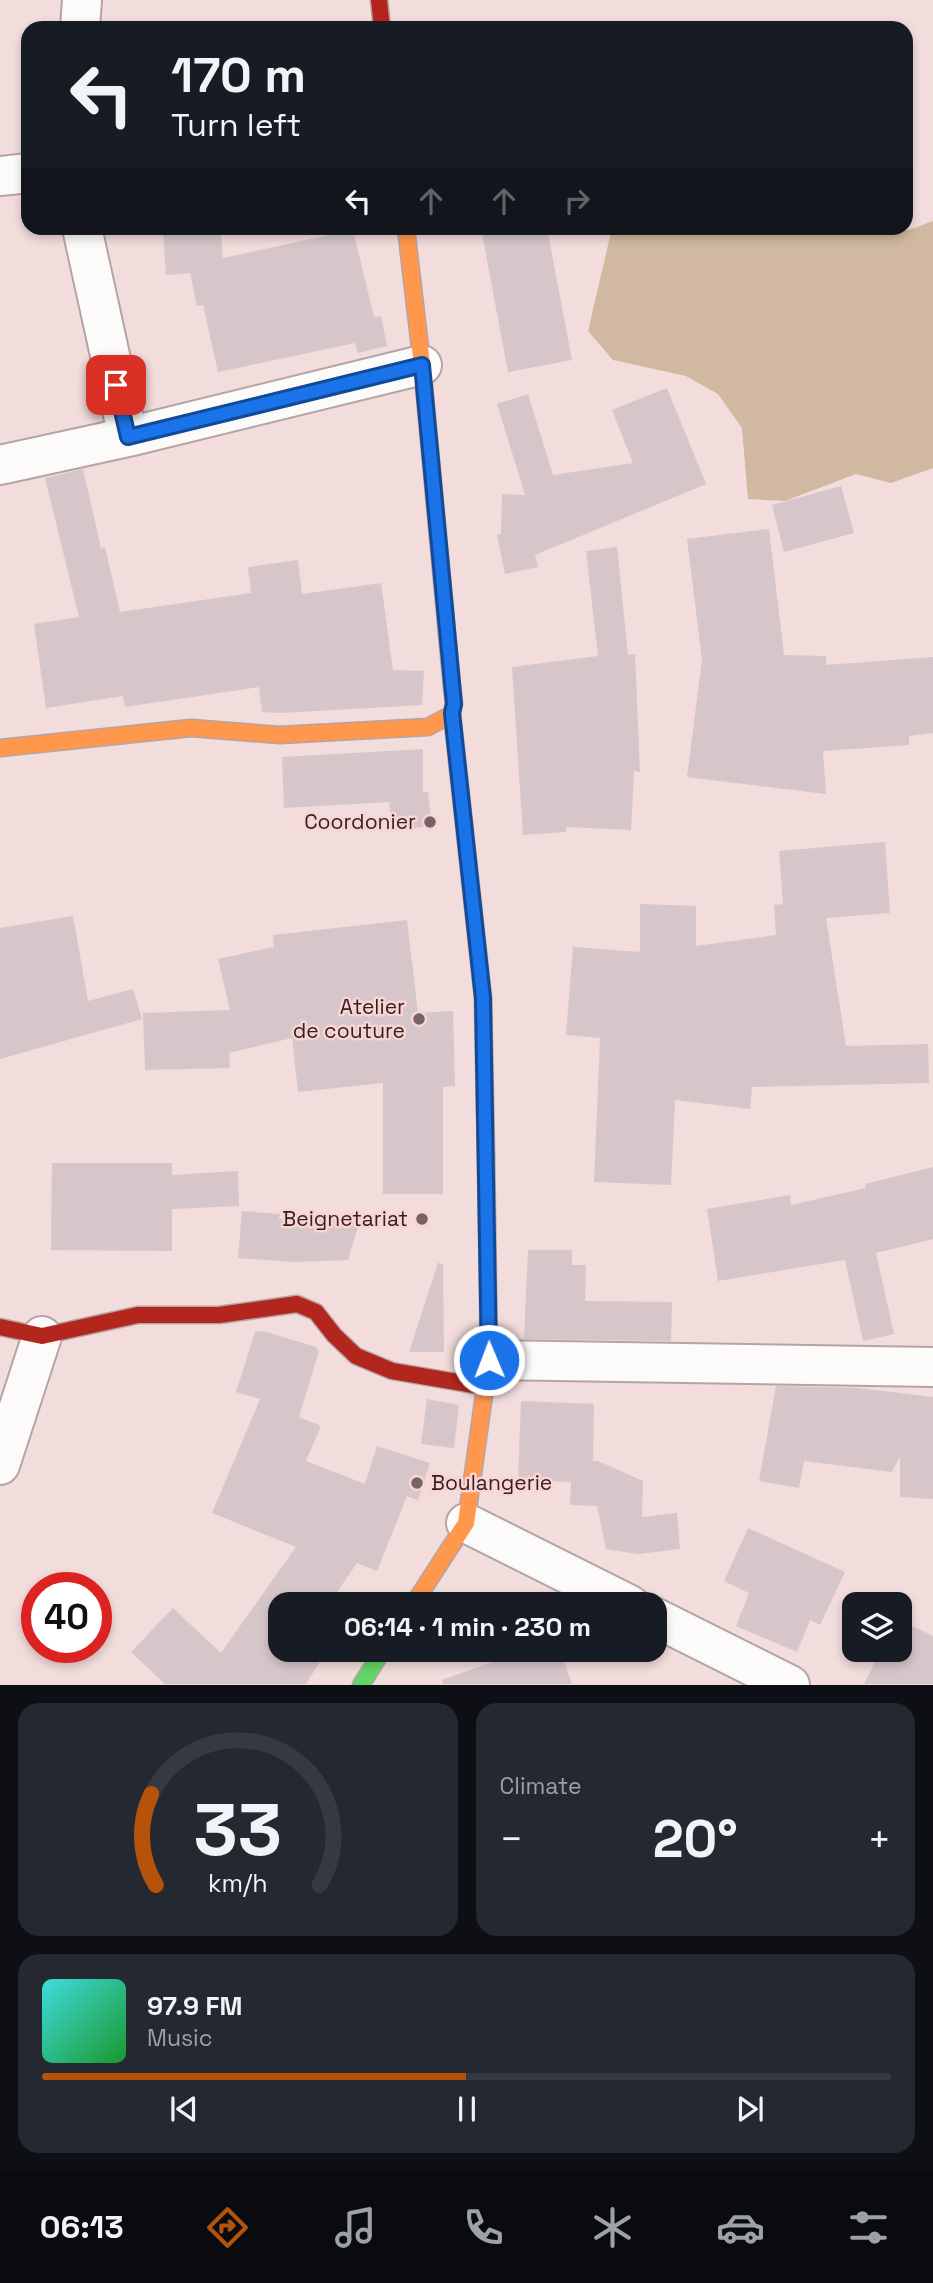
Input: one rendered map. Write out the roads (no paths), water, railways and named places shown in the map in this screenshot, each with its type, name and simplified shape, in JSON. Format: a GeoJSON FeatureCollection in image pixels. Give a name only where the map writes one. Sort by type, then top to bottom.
{"type":"FeatureCollection","features":[{"type":"Feature","properties":{"kind":"street"},"geometry":{"type":"LineString","coordinates":[[80,21],[82,0]]}},
{"type":"Feature","properties":{"kind":"street"},"geometry":{"type":"LineString","coordinates":[[379,0],[381,21]]}},
{"type":"Feature","properties":{"kind":"street"},"geometry":{"type":"LineString","coordinates":[[0,176],[21,174]]}},
{"type":"Feature","properties":{"kind":"street"},"geometry":{"type":"LineString","coordinates":[[84,235],[128,437]]}},
{"type":"Feature","properties":{"kind":"street"},"geometry":{"type":"LineString","coordinates":[[407,235],[422,365],[454,704],[452,713],[483,998],[488,1373],[466,1523],[421,1592]]}},
{"type":"Feature","properties":{"kind":"street"},"geometry":{"type":"LineString","coordinates":[[0,465],[128,437],[422,365]]}},
{"type":"Feature","properties":{"kind":"street"},"geometry":{"type":"LineString","coordinates":[[0,748],[191,728],[280,735],[428,727],[452,713]]}},
{"type":"Feature","properties":{"kind":"street"},"geometry":{"type":"LineString","coordinates":[[0,1327],[42,1336],[138,1315],[219,1315],[297,1304],[316,1312],[334,1335],[356,1356],[392,1371],[488,1373],[933,1367]]}},
{"type":"Feature","properties":{"kind":"street"},"geometry":{"type":"LineString","coordinates":[[0,1465],[42,1336]]}},
{"type":"Feature","properties":{"kind":"street"},"geometry":{"type":"LineString","coordinates":[[466,1523],[604,1592]]}},
{"type":"Feature","properties":{"kind":"street"},"geometry":{"type":"LineString","coordinates":[[667,1624],[790,1685]]}},
{"type":"Feature","properties":{"kind":"street"},"geometry":{"type":"LineString","coordinates":[[361,1685],[375,1662]]}},
{"type":"Feature","properties":{"kind":"place","name":"Coordonier"},"geometry":{"type":"Point","coordinates":[430,822]}},
{"type":"Feature","properties":{"kind":"place","name":"Atelier de couture"},"geometry":{"type":"Point","coordinates":[419,1019]}},
{"type":"Feature","properties":{"kind":"place","name":"Beignetariat"},"geometry":{"type":"Point","coordinates":[422,1219]}},
{"type":"Feature","properties":{"kind":"place","name":"Boulangerie"},"geometry":{"type":"Point","coordinates":[417,1483]}}]}
